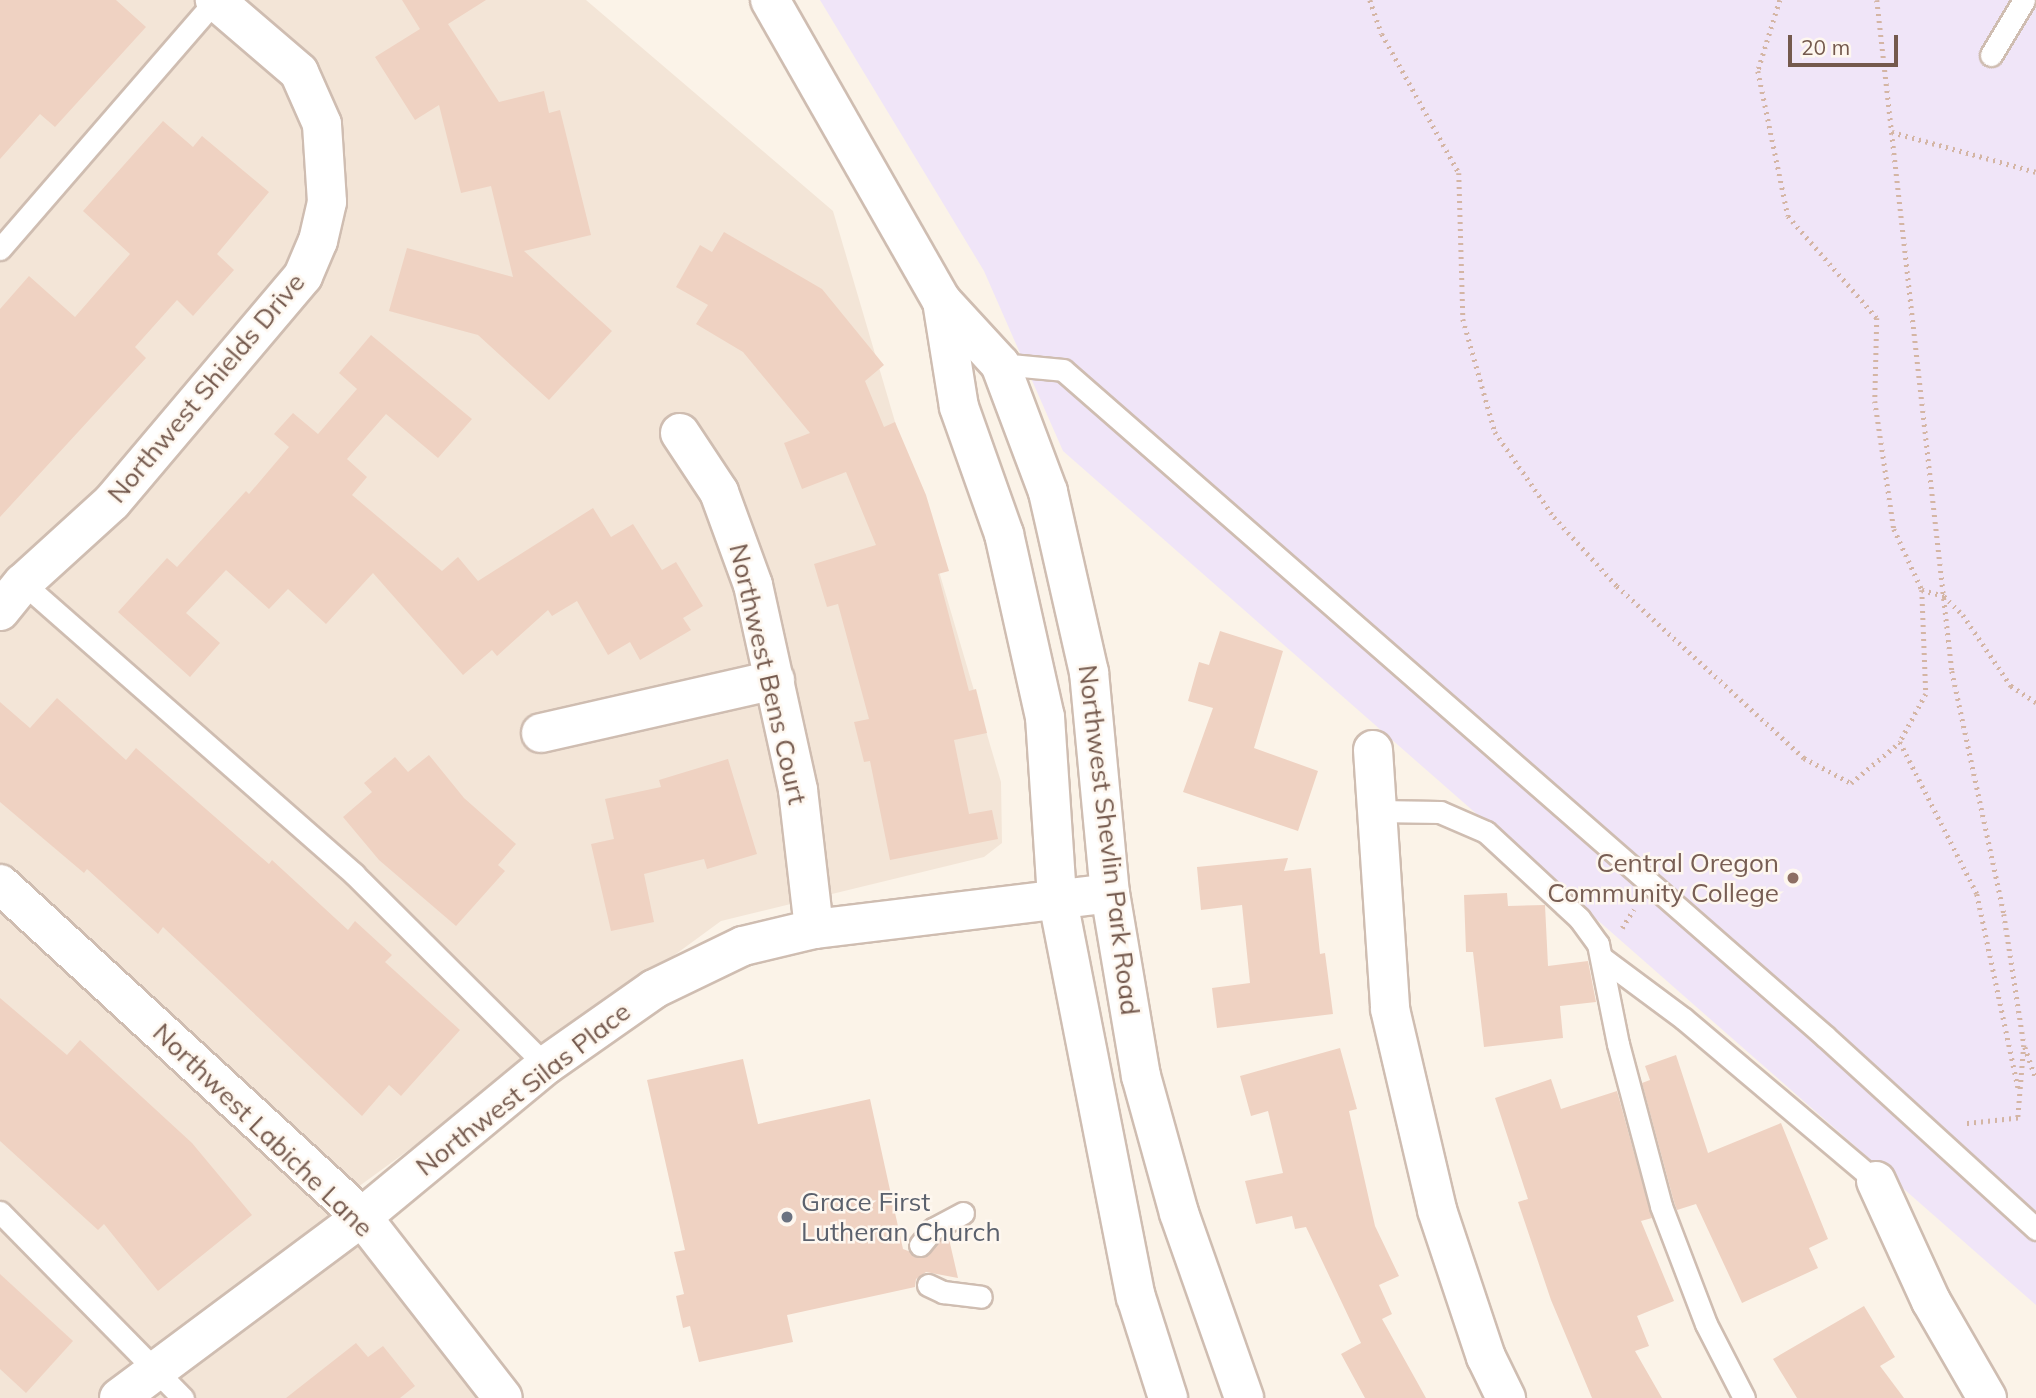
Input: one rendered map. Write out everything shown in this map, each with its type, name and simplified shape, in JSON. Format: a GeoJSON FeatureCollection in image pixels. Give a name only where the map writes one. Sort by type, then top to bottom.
{"type":"FeatureCollection","features":[{"type":"Feature","properties":{"kind":"street","name":"Northwest Shields Drive"},"geometry":{"type":"LineString","coordinates":[[11,597],[112,502],[303,276],[318,241],[327,202],[322,124],[299,72],[216,0]]}},
{"type":"Feature","properties":{"kind":"street","name":"Northwest Shevlin Park Road"},"geometry":{"type":"LineString","coordinates":[[770,0],[942,301],[1000,364],[1048,492],[1089,672],[1110,893],[1141,1076],[1179,1213],[1244,1398]]}},
{"type":"Feature","properties":{"kind":"street","name":"Northwest Shevlin Park Road"},"geometry":{"type":"LineString","coordinates":[[942,301],[959,407],[1004,534],[1045,717],[1057,896],[1136,1297],[1168,1398]]}},
{"type":"Feature","properties":{"kind":"street","name":"Northwest Bens Court"},"geometry":{"type":"LineString","coordinates":[[680,433],[719,492],[736,532],[775,680],[798,790],[814,929]]}},
{"type":"Feature","properties":{"kind":"street"},"geometry":{"type":"LineString","coordinates":[[541,733],[775,680]]}},
{"type":"Feature","properties":{"kind":"street"},"geometry":{"type":"LineString","coordinates":[[1373,750],[1390,1009],[1437,1210],[1486,1357],[1506,1398]]}},
{"type":"Feature","properties":{"kind":"street","name":"Northwest Labiche Lane"},"geometry":{"type":"LineString","coordinates":[[0,884],[362,1217],[503,1398]]}},
{"type":"Feature","properties":{"kind":"street","name":"Northwest Silas Place"},"geometry":{"type":"LineString","coordinates":[[119,1398],[172,1385],[362,1217],[546,1065],[654,989],[743,946],[814,929],[1057,896],[1110,893]]}},
{"type":"Feature","properties":{"kind":"street"},"geometry":{"type":"LineString","coordinates":[[1876,1181],[1931,1301],[1987,1398]]}},
{"type":"Feature","properties":{"kind":"lane"},"geometry":{"type":"LineString","coordinates":[[0,249],[216,0]]}},
{"type":"Feature","properties":{"kind":"lane"},"geometry":{"type":"LineString","coordinates":[[1991,55],[2024,0]]}},
{"type":"Feature","properties":{"kind":"lane"},"geometry":{"type":"LineString","coordinates":[[1000,364],[1063,370],[1651,883],[2036,1229]]}},
{"type":"Feature","properties":{"kind":"lane"},"geometry":{"type":"LineString","coordinates":[[11,597],[354,874],[546,1065]]}},
{"type":"Feature","properties":{"kind":"lane"},"geometry":{"type":"LineString","coordinates":[[1377,811],[1440,812],[1486,832],[1579,918],[1602,958],[1618,1044],[1661,1206],[1706,1324],[1744,1398]]}},
{"type":"Feature","properties":{"kind":"lane"},"geometry":{"type":"LineString","coordinates":[[1602,958],[1684,1019],[1876,1181]]}},
{"type":"Feature","properties":{"kind":"lane"},"geometry":{"type":"LineString","coordinates":[[0,1212],[172,1385]]}},
{"type":"Feature","properties":{"kind":"lane"},"geometry":{"type":"LineString","coordinates":[[920,1245],[933,1229],[963,1213]]}},
{"type":"Feature","properties":{"kind":"lane"},"geometry":{"type":"LineString","coordinates":[[928,1285],[943,1292],[981,1297]]}},
{"type":"Feature","properties":{"kind":"path"},"geometry":{"type":"LineString","coordinates":[[1370,0],[1382,34],[1459,173],[1463,319],[1495,432],[1554,517],[1616,586],[1804,758],[1851,783],[1900,742],[1926,694],[1922,590],[1894,529],[1875,401],[1877,318],[1788,216],[1758,71],[1780,0]]}},
{"type":"Feature","properties":{"kind":"path"},"geometry":{"type":"LineString","coordinates":[[1877,0],[1952,671],[2004,914],[2024,1045],[2036,1080]]}},
{"type":"Feature","properties":{"kind":"path"},"geometry":{"type":"LineString","coordinates":[[1892,132],[2036,172]]}},
{"type":"Feature","properties":{"kind":"path"},"geometry":{"type":"LineString","coordinates":[[1922,590],[1944,596],[1963,615],[2011,685],[2036,702]]}},
{"type":"Feature","properties":{"kind":"path"},"geometry":{"type":"LineString","coordinates":[[1900,742],[1977,894],[2020,1099]]}},
{"type":"Feature","properties":{"kind":"path"},"geometry":{"type":"LineString","coordinates":[[1602,958],[1651,883]]}},
{"type":"Feature","properties":{"kind":"path"},"geometry":{"type":"LineString","coordinates":[[1926,1128],[2018,1118],[2024,1045]]}},
{"type":"Feature","properties":{"kind":"shaded area"},"geometry":{"type":"Polygon","coordinates":[[[0,0],[586,0],[833,211],[1001,782],[1002,843],[984,857],[721,921],[328,1209],[427,1327],[476,1398],[0,1398],[0,0]]]}},
{"type":"Feature","properties":{"kind":"shaded area","name":"Central Oregon Community College"},"geometry":{"type":"Polygon","coordinates":[[[820,0],[2036,0],[2036,1305],[1063,451],[984,271],[820,0]]]}},
{"type":"Feature","properties":{"kind":"building"},"geometry":{"type":"Polygon","coordinates":[[[0,0],[116,0],[146,27],[55,127],[40,114],[0,159],[0,0]]]}},
{"type":"Feature","properties":{"kind":"building"},"geometry":{"type":"Polygon","coordinates":[[[402,0],[486,0],[448,24],[499,102],[544,91],[549,113],[560,110],[591,235],[524,251],[612,331],[549,400],[478,335],[389,311],[407,248],[513,277],[491,186],[461,193],[439,105],[415,120],[375,57],[420,29],[402,0]]]}},
{"type":"Feature","properties":{"kind":"building"},"geometry":{"type":"Polygon","coordinates":[[[163,121],[193,147],[202,136],[269,192],[217,254],[234,270],[193,316],[177,300],[135,347],[146,358],[0,517],[0,309],[29,276],[75,317],[130,254],[83,211],[163,121]]]}},
{"type":"Feature","properties":{"kind":"building"},"geometry":{"type":"Polygon","coordinates":[[[724,232],[822,289],[884,365],[865,381],[884,427],[895,422],[926,495],[949,571],[938,574],[969,691],[976,689],[987,733],[954,740],[969,814],[992,810],[998,839],[890,860],[870,761],[864,762],[854,722],[869,719],[838,604],[827,607],[814,564],[876,545],[846,472],[802,489],[784,443],[810,433],[743,352],[696,324],[708,305],[676,287],[700,245],[712,252],[724,232]]]}},
{"type":"Feature","properties":{"kind":"building"},"geometry":{"type":"Polygon","coordinates":[[[371,335],[472,419],[438,458],[386,414],[347,459],[367,477],[352,495],[442,571],[458,557],[478,581],[593,508],[611,537],[633,524],[662,570],[676,562],[703,606],[683,618],[691,630],[640,660],[630,642],[608,655],[577,601],[552,616],[548,610],[497,656],[492,650],[463,675],[373,573],[326,624],[288,589],[269,609],[226,570],[186,613],[220,643],[190,677],[118,612],[167,558],[177,567],[246,491],[249,494],[289,447],[274,434],[293,413],[318,434],[357,389],[339,373],[371,335]]]}},
{"type":"Feature","properties":{"kind":"building"},"geometry":{"type":"Polygon","coordinates":[[[1220,631],[1283,651],[1254,748],[1318,771],[1298,831],[1183,792],[1213,708],[1188,701],[1199,662],[1209,665],[1220,631]]]}},
{"type":"Feature","properties":{"kind":"building"},"geometry":{"type":"Polygon","coordinates":[[[57,698],[126,760],[136,748],[269,864],[272,860],[348,930],[355,921],[392,955],[385,962],[460,1030],[401,1096],[389,1085],[362,1116],[163,927],[158,934],[87,869],[84,873],[0,802],[0,702],[30,728],[57,698]]]}},
{"type":"Feature","properties":{"kind":"building"},"geometry":{"type":"Polygon","coordinates":[[[429,755],[464,798],[516,844],[498,865],[505,871],[456,926],[379,860],[343,817],[372,792],[364,783],[395,757],[408,772],[429,755]]]}},
{"type":"Feature","properties":{"kind":"building"},"geometry":{"type":"Polygon","coordinates":[[[728,759],[757,854],[707,869],[704,859],[644,874],[654,922],[611,931],[591,844],[614,839],[605,799],[661,787],[659,780],[728,759]]]}},
{"type":"Feature","properties":{"kind":"building"},"geometry":{"type":"Polygon","coordinates":[[[1288,858],[1284,871],[1311,868],[1320,954],[1325,953],[1333,1014],[1217,1028],[1212,988],[1250,983],[1242,905],[1201,910],[1197,867],[1288,858]]]}},
{"type":"Feature","properties":{"kind":"building"},"geometry":{"type":"Polygon","coordinates":[[[1507,893],[1508,906],[1545,905],[1548,966],[1588,961],[1596,1002],[1560,1006],[1563,1038],[1484,1047],[1473,952],[1466,952],[1464,895],[1507,893]]]}},
{"type":"Feature","properties":{"kind":"building"},"geometry":{"type":"Polygon","coordinates":[[[0,998],[67,1055],[80,1040],[192,1143],[252,1215],[158,1291],[104,1224],[98,1230],[0,1141],[0,998]]]}},
{"type":"Feature","properties":{"kind":"building"},"geometry":{"type":"Polygon","coordinates":[[[1340,1048],[1357,1109],[1349,1111],[1375,1226],[1399,1276],[1379,1285],[1392,1314],[1382,1319],[1426,1398],[1365,1398],[1341,1354],[1361,1343],[1306,1227],[1295,1229],[1292,1216],[1256,1224],[1245,1181],[1283,1173],[1268,1111],[1251,1116],[1240,1076],[1340,1048]]]}},
{"type":"Feature","properties":{"kind":"building"},"geometry":{"type":"Polygon","coordinates":[[[1676,1055],[1708,1153],[1781,1123],[1828,1239],[1809,1248],[1818,1268],[1742,1303],[1696,1204],[1677,1210],[1642,1083],[1650,1080],[1645,1066],[1676,1055]]]}},
{"type":"Feature","properties":{"kind":"building","name":"Grace First Lutheran Church"},"geometry":{"type":"Polygon","coordinates":[[[743,1059],[758,1124],[870,1099],[903,1249],[924,1257],[941,1240],[949,1239],[958,1278],[926,1272],[916,1279],[915,1287],[787,1315],[793,1342],[699,1362],[690,1326],[683,1328],[676,1296],[684,1294],[674,1252],[685,1250],[647,1080],[743,1059]]]}},
{"type":"Feature","properties":{"kind":"building"},"geometry":{"type":"Polygon","coordinates":[[[1551,1079],[1561,1109],[1617,1091],[1652,1218],[1641,1221],[1674,1301],[1637,1316],[1649,1346],[1635,1351],[1662,1398],[1592,1398],[1551,1300],[1518,1202],[1528,1199],[1495,1098],[1551,1079]]]}},
{"type":"Feature","properties":{"kind":"building"},"geometry":{"type":"Polygon","coordinates":[[[0,1274],[73,1341],[26,1393],[0,1369],[0,1274]]]}},
{"type":"Feature","properties":{"kind":"building"},"geometry":{"type":"Polygon","coordinates":[[[1864,1306],[1895,1357],[1880,1366],[1904,1398],[1797,1398],[1773,1359],[1864,1306]]]}},
{"type":"Feature","properties":{"kind":"building"},"geometry":{"type":"Polygon","coordinates":[[[356,1343],[368,1357],[383,1346],[415,1386],[400,1398],[286,1398],[356,1343]]]}},
{"type":"Feature","properties":{"kind":"place","name":"Central Oregon Community College"},"geometry":{"type":"Point","coordinates":[1793,878]}},
{"type":"Feature","properties":{"kind":"place","name":"Grace First Lutheran Church"},"geometry":{"type":"Point","coordinates":[787,1217]}}]}
